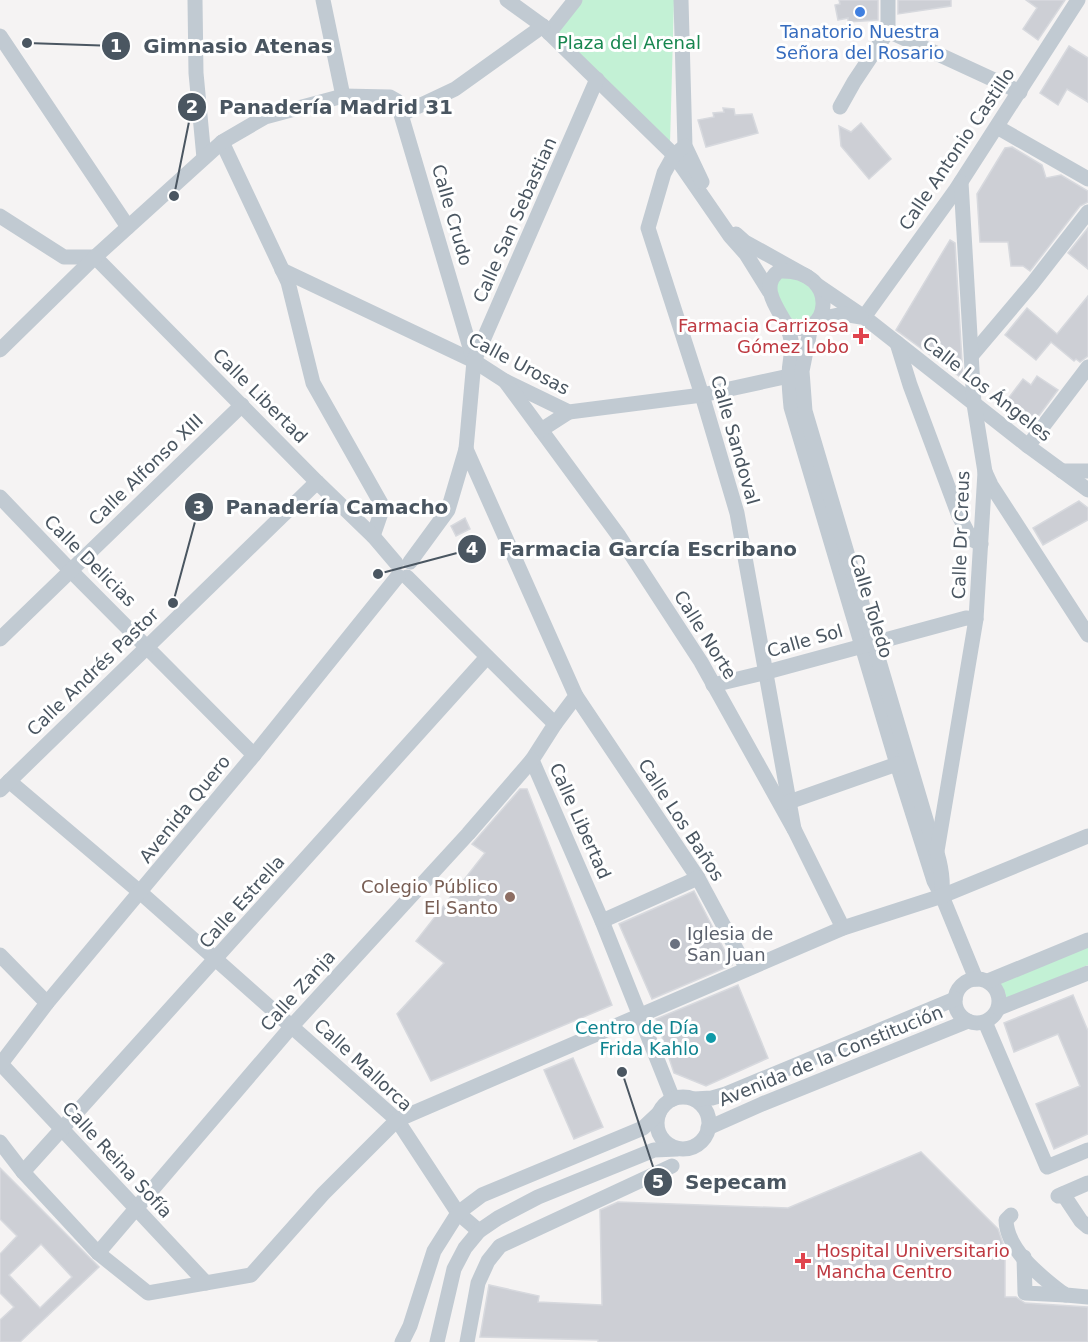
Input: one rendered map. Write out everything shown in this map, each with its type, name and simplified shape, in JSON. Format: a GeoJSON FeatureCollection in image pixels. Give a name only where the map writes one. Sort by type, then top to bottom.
{"type":"FeatureCollection","features":[{"type":"Feature","properties":{"kind":"street"},"geometry":{"type":"LineString","coordinates":[[195,0],[196,73],[204,158]]}},
{"type":"Feature","properties":{"kind":"street"},"geometry":{"type":"LineString","coordinates":[[323,0],[343,96]]}},
{"type":"Feature","properties":{"kind":"street"},"geometry":{"type":"LineString","coordinates":[[507,0],[546,30],[597,79],[680,151],[730,236],[746,254],[769,291],[786,324],[799,329],[843,314],[864,317]]}},
{"type":"Feature","properties":{"kind":"street"},"geometry":{"type":"LineString","coordinates":[[0,350],[95,257],[222,142],[265,117],[343,96],[390,97],[397,101],[402,114],[455,89],[546,30],[575,0]]}},
{"type":"Feature","properties":{"kind":"street"},"geometry":{"type":"LineString","coordinates":[[680,151],[681,0]]}},
{"type":"Feature","properties":{"kind":"street"},"geometry":{"type":"LineString","coordinates":[[840,107],[888,31],[888,0]]}},
{"type":"Feature","properties":{"kind":"street","name":"Calle Antonio Castillo"},"geometry":{"type":"LineString","coordinates":[[864,317],[961,182],[1078,0]]}},
{"type":"Feature","properties":{"kind":"street"},"geometry":{"type":"LineString","coordinates":[[888,31],[1020,92]]}},
{"type":"Feature","properties":{"kind":"street"},"geometry":{"type":"LineString","coordinates":[[0,36],[128,227]]}},
{"type":"Feature","properties":{"kind":"street","name":"Calle San Sebastian"},"geometry":{"type":"LineString","coordinates":[[466,449],[474,361],[597,79]]}},
{"type":"Feature","properties":{"kind":"street","name":"Calle Crudo"},"geometry":{"type":"LineString","coordinates":[[402,114],[474,361]]}},
{"type":"Feature","properties":{"kind":"street"},"geometry":{"type":"LineString","coordinates":[[997,127],[1088,178]]}},
{"type":"Feature","properties":{"kind":"street"},"geometry":{"type":"LineString","coordinates":[[222,142],[288,282],[314,383],[383,507],[373,536]]}},
{"type":"Feature","properties":{"kind":"street","name":"Calle Los Ángeles"},"geometry":{"type":"LineString","coordinates":[[680,151],[732,231],[745,242],[813,281],[864,317],[1028,446],[1088,490]]}},
{"type":"Feature","properties":{"kind":"street","name":"Calle Sandoval"},"geometry":{"type":"LineString","coordinates":[[680,151],[664,173],[648,228],[737,513],[794,829]]}},
{"type":"Feature","properties":{"kind":"street","name":"Calle Dr Creus"},"geometry":{"type":"LineString","coordinates":[[937,851],[976,619],[985,472],[974,404],[961,182]]}},
{"type":"Feature","properties":{"kind":"street"},"geometry":{"type":"LineString","coordinates":[[972,355],[1032,284],[1088,212]]}},
{"type":"Feature","properties":{"kind":"street"},"geometry":{"type":"LineString","coordinates":[[0,216],[64,257],[95,257]]}},
{"type":"Feature","properties":{"kind":"street","name":"Calle Libertad"},"geometry":{"type":"LineString","coordinates":[[95,257],[373,536],[487,657],[555,724],[532,760],[602,921],[673,1099]]}},
{"type":"Feature","properties":{"kind":"street","name":"Calle Urosas"},"geometry":{"type":"LineString","coordinates":[[282,270],[474,361],[505,381],[569,412],[702,395],[789,376]]}},
{"type":"Feature","properties":{"kind":"street"},"geometry":{"type":"LineString","coordinates":[[769,291],[770,281],[779,271],[813,281],[824,301],[815,322]]}},
{"type":"Feature","properties":{"kind":"street","name":"Calle Toledo"},"geometry":{"type":"LineString","coordinates":[[815,322],[802,371],[806,411],[868,644],[897,764],[934,881],[982,980]]}},
{"type":"Feature","properties":{"kind":"street","name":"Calle Toledo"},"geometry":{"type":"LineString","coordinates":[[786,324],[793,349],[789,376],[791,407],[937,851],[944,878],[942,896]]}},
{"type":"Feature","properties":{"kind":"street"},"geometry":{"type":"LineString","coordinates":[[897,343],[914,396],[959,516],[971,539],[981,544]]}},
{"type":"Feature","properties":{"kind":"street"},"geometry":{"type":"LineString","coordinates":[[1028,446],[1088,368]]}},
{"type":"Feature","properties":{"kind":"street","name":"Calle Norte"},"geometry":{"type":"LineString","coordinates":[[505,381],[619,536],[713,685],[794,829],[843,928]]}},
{"type":"Feature","properties":{"kind":"street","name":"Calle Alfonso XIII"},"geometry":{"type":"LineString","coordinates":[[0,639],[242,405]]}},
{"type":"Feature","properties":{"kind":"street"},"geometry":{"type":"LineString","coordinates":[[541,430],[569,412]]}},
{"type":"Feature","properties":{"kind":"street","name":"Avenida Quero"},"geometry":{"type":"LineString","coordinates":[[0,1064],[47,1003],[141,893],[403,570],[448,510],[466,449]]}},
{"type":"Feature","properties":{"kind":"street","name":"Calle Los Baños"},"geometry":{"type":"LineString","coordinates":[[466,449],[576,696],[698,878],[747,969]]}},
{"type":"Feature","properties":{"kind":"street"},"geometry":{"type":"LineString","coordinates":[[1062,471],[1088,471]]}},
{"type":"Feature","properties":{"kind":"street"},"geometry":{"type":"LineString","coordinates":[[985,472],[991,485],[1088,635]]}},
{"type":"Feature","properties":{"kind":"street","name":"Calle Andrés Pastor"},"geometry":{"type":"LineString","coordinates":[[4,786],[317,482]]}},
{"type":"Feature","properties":{"kind":"street","name":"Calle Delicias"},"geometry":{"type":"LineString","coordinates":[[0,497],[254,755]]}},
{"type":"Feature","properties":{"kind":"street","name":"Calle Sol"},"geometry":{"type":"LineString","coordinates":[[713,685],[966,618],[976,619]]}},
{"type":"Feature","properties":{"kind":"street","name":"Calle Estrella"},"geometry":{"type":"LineString","coordinates":[[23,1172],[487,657]]}},
{"type":"Feature","properties":{"kind":"street"},"geometry":{"type":"LineString","coordinates":[[555,724],[576,696]]}},
{"type":"Feature","properties":{"kind":"street","name":"Calle Zanja"},"geometry":{"type":"LineString","coordinates":[[98,1253],[292,1026],[468,834],[532,760]]}},
{"type":"Feature","properties":{"kind":"street"},"geometry":{"type":"LineString","coordinates":[[789,802],[897,764]]}},
{"type":"Feature","properties":{"kind":"street","name":"Calle Mallorca"},"geometry":{"type":"LineString","coordinates":[[4,786],[141,893],[397,1120],[458,1213],[479,1231]]}},
{"type":"Feature","properties":{"kind":"street"},"geometry":{"type":"LineString","coordinates":[[0,1142],[23,1172],[98,1253],[148,1293],[251,1275],[324,1194],[397,1120],[843,928],[942,896],[1088,836]]}},
{"type":"Feature","properties":{"kind":"street"},"geometry":{"type":"LineString","coordinates":[[602,921],[698,878]]}},
{"type":"Feature","properties":{"kind":"street"},"geometry":{"type":"LineString","coordinates":[[1086,979],[999,1008],[991,1019],[985,1022],[968,1021],[958,1012],[955,999],[966,981],[982,980],[1088,940]]}},
{"type":"Feature","properties":{"kind":"street"},"geometry":{"type":"LineString","coordinates":[[0,955],[47,1003]]}},
{"type":"Feature","properties":{"kind":"street"},"geometry":{"type":"LineString","coordinates":[[982,980],[997,990],[999,1008]]}},
{"type":"Feature","properties":{"kind":"street","name":"Avenida de la Constitución"},"geometry":{"type":"LineString","coordinates":[[694,1099],[726,1094],[955,999]]}},
{"type":"Feature","properties":{"kind":"street","name":"Avenida de la Constitución"},"geometry":{"type":"LineString","coordinates":[[708,1128],[968,1021]]}},
{"type":"Feature","properties":{"kind":"street"},"geometry":{"type":"LineString","coordinates":[[985,1022],[1047,1167],[1088,1150]]}},
{"type":"Feature","properties":{"kind":"street","name":"Calle Reina Sofía"},"geometry":{"type":"LineString","coordinates":[[0,1064],[206,1283]]}},
{"type":"Feature","properties":{"kind":"street"},"geometry":{"type":"LineString","coordinates":[[402,1342],[410,1326],[434,1251],[458,1213],[482,1196],[643,1128],[667,1102],[673,1099],[680,1097],[694,1099],[705,1108],[708,1114],[708,1128],[700,1143],[693,1147],[654,1150],[538,1197],[479,1231],[465,1248],[454,1269],[437,1342]]}},
{"type":"Feature","properties":{"kind":"street"},"geometry":{"type":"LineString","coordinates":[[659,1113],[657,1128],[659,1135],[677,1149]]}},
{"type":"Feature","properties":{"kind":"street"},"geometry":{"type":"LineString","coordinates":[[467,1342],[478,1283],[488,1262],[500,1246],[672,1166]]}},
{"type":"Feature","properties":{"kind":"street"},"geometry":{"type":"LineString","coordinates":[[1088,1183],[1061,1195],[1088,1227]]}},
{"type":"Feature","properties":{"kind":"street"},"geometry":{"type":"LineString","coordinates":[[1011,1215],[1006,1220],[1006,1227],[1016,1247],[1046,1281],[1066,1295]]}},
{"type":"Feature","properties":{"kind":"street"},"geometry":{"type":"LineString","coordinates":[[1024,1257],[1025,1293],[1088,1297]]}},
{"type":"Feature","properties":{"kind":"green space","name":"Plaza del Arenal"},"geometry":{"type":"Polygon","coordinates":[[[581,0],[674,0],[670,144],[556,32],[581,0]]]}},
{"type":"Feature","properties":{"kind":"green space"},"geometry":{"type":"Polygon","coordinates":[[[781,278],[799,280],[810,289],[818,299],[814,316],[805,320],[797,320],[786,313],[779,299],[776,283],[781,278]]]}},
{"type":"Feature","properties":{"kind":"green space"},"geometry":{"type":"Polygon","coordinates":[[[1088,947],[1088,965],[1006,999],[1005,992],[998,984],[1088,947]]]}},
{"type":"Feature","properties":{"kind":"building","name":"Tanatorio Nuestra Señora del Rosario"},"geometry":{"type":"Polygon","coordinates":[[[839,0],[878,0],[878,20],[848,22],[848,18],[838,20],[835,5],[840,4],[839,0]]]}},
{"type":"Feature","properties":{"kind":"building"},"geometry":{"type":"Polygon","coordinates":[[[898,0],[951,0],[951,6],[898,14],[898,0]]]}},
{"type":"Feature","properties":{"kind":"building"},"geometry":{"type":"Polygon","coordinates":[[[1026,0],[1065,0],[1038,40],[1023,29],[1037,8],[1026,0]]]}},
{"type":"Feature","properties":{"kind":"building"},"geometry":{"type":"Polygon","coordinates":[[[1069,46],[1088,58],[1088,102],[1067,89],[1058,105],[1040,93],[1069,46]]]}},
{"type":"Feature","properties":{"kind":"building"},"geometry":{"type":"Polygon","coordinates":[[[723,108],[734,109],[735,115],[752,114],[758,133],[706,147],[698,120],[714,117],[713,113],[724,112],[723,108]]]}},
{"type":"Feature","properties":{"kind":"building"},"geometry":{"type":"Polygon","coordinates":[[[861,123],[891,159],[869,179],[841,146],[839,126],[851,132],[861,123]]]}},
{"type":"Feature","properties":{"kind":"building"},"geometry":{"type":"Polygon","coordinates":[[[1012,147],[1042,165],[1046,178],[1061,175],[1088,191],[1088,202],[1080,206],[1030,271],[1023,266],[1011,266],[1008,242],[980,242],[977,194],[1005,148],[1012,147]]]}},
{"type":"Feature","properties":{"kind":"building"},"geometry":{"type":"Polygon","coordinates":[[[1088,228],[1088,269],[1068,253],[1088,228]]]}},
{"type":"Feature","properties":{"kind":"building"},"geometry":{"type":"Polygon","coordinates":[[[950,240],[955,243],[963,379],[896,330],[950,240]]]}},
{"type":"Feature","properties":{"kind":"building"},"geometry":{"type":"Polygon","coordinates":[[[1088,296],[1088,356],[1080,362],[1076,359],[1074,361],[1051,342],[1036,360],[1005,335],[1027,308],[1057,334],[1088,296]]]}},
{"type":"Feature","properties":{"kind":"building"},"geometry":{"type":"Polygon","coordinates":[[[1037,376],[1058,390],[1029,429],[1001,408],[1023,379],[1031,385],[1037,376]]]}},
{"type":"Feature","properties":{"kind":"building"},"geometry":{"type":"Polygon","coordinates":[[[1079,501],[1088,508],[1088,520],[1043,545],[1033,528],[1079,501]]]}},
{"type":"Feature","properties":{"kind":"building"},"geometry":{"type":"Polygon","coordinates":[[[465,518],[470,529],[456,536],[451,526],[465,518]]]}},
{"type":"Feature","properties":{"kind":"building","name":"Colegio Público El Santo"},"geometry":{"type":"Polygon","coordinates":[[[520,789],[527,789],[612,1005],[431,1081],[397,1014],[444,963],[416,941],[485,853],[472,844],[520,789]]]}},
{"type":"Feature","properties":{"kind":"building","name":"Iglesia de San Juan"},"geometry":{"type":"Polygon","coordinates":[[[694,891],[732,965],[652,999],[619,924],[694,891]]]}},
{"type":"Feature","properties":{"kind":"building","name":"Centro de Día Frida Kahlo"},"geometry":{"type":"Polygon","coordinates":[[[738,985],[768,1058],[706,1086],[674,1073],[656,1019],[738,985]]]}},
{"type":"Feature","properties":{"kind":"building"},"geometry":{"type":"Polygon","coordinates":[[[1073,995],[1088,1031],[1088,1134],[1054,1149],[1036,1104],[1080,1086],[1058,1034],[1014,1052],[1004,1023],[1073,995]]]}},
{"type":"Feature","properties":{"kind":"building"},"geometry":{"type":"Polygon","coordinates":[[[573,1058],[603,1127],[574,1139],[544,1070],[573,1058]]]}},
{"type":"Feature","properties":{"kind":"building","name":"Hospital Universitario Mancha Centro"},"geometry":{"type":"Polygon","coordinates":[[[921,1152],[998,1229],[1005,1249],[1005,1297],[1016,1297],[1025,1303],[1088,1307],[1088,1342],[598,1342],[598,1340],[480,1337],[489,1285],[539,1296],[538,1302],[602,1305],[600,1210],[618,1202],[788,1208],[921,1152]]]}},
{"type":"Feature","properties":{"kind":"building"},"geometry":{"type":"Polygon","coordinates":[[[0,1168],[99,1267],[20,1342],[0,1342],[0,1320],[14,1307],[0,1293],[0,1254],[17,1236],[0,1219],[0,1168]],[[41,1244],[9,1275],[40,1308],[72,1277],[41,1244]]]}},
{"type":"Feature","properties":{"kind":"place","name":"Tanatorio Nuestra Señora del Rosario"},"geometry":{"type":"Point","coordinates":[860,12]}},
{"type":"Feature","properties":{"kind":"place","name":"Gimnasio Atenas"},"geometry":{"type":"Point","coordinates":[27,43]}},
{"type":"Feature","properties":{"kind":"place","name":"Panadería Madrid 31"},"geometry":{"type":"Point","coordinates":[174,196]}},
{"type":"Feature","properties":{"kind":"place","name":"Farmacia Carrizosa Gómez Lobo"},"geometry":{"type":"Point","coordinates":[861,336]}},
{"type":"Feature","properties":{"kind":"place","name":"Farmacia García Escribano"},"geometry":{"type":"Point","coordinates":[378,574]}},
{"type":"Feature","properties":{"kind":"place","name":"Panadería Camacho"},"geometry":{"type":"Point","coordinates":[173,603]}},
{"type":"Feature","properties":{"kind":"place","name":"Colegio Público El Santo"},"geometry":{"type":"Point","coordinates":[510,897]}},
{"type":"Feature","properties":{"kind":"place","name":"Iglesia de San Juan"},"geometry":{"type":"Point","coordinates":[675,944]}},
{"type":"Feature","properties":{"kind":"place","name":"Centro de Día Frida Kahlo"},"geometry":{"type":"Point","coordinates":[711,1038]}},
{"type":"Feature","properties":{"kind":"place","name":"Sepecam"},"geometry":{"type":"Point","coordinates":[622,1072]}},
{"type":"Feature","properties":{"kind":"place","name":"Hospital Universitario Mancha Centro"},"geometry":{"type":"Point","coordinates":[803,1261]}}]}
